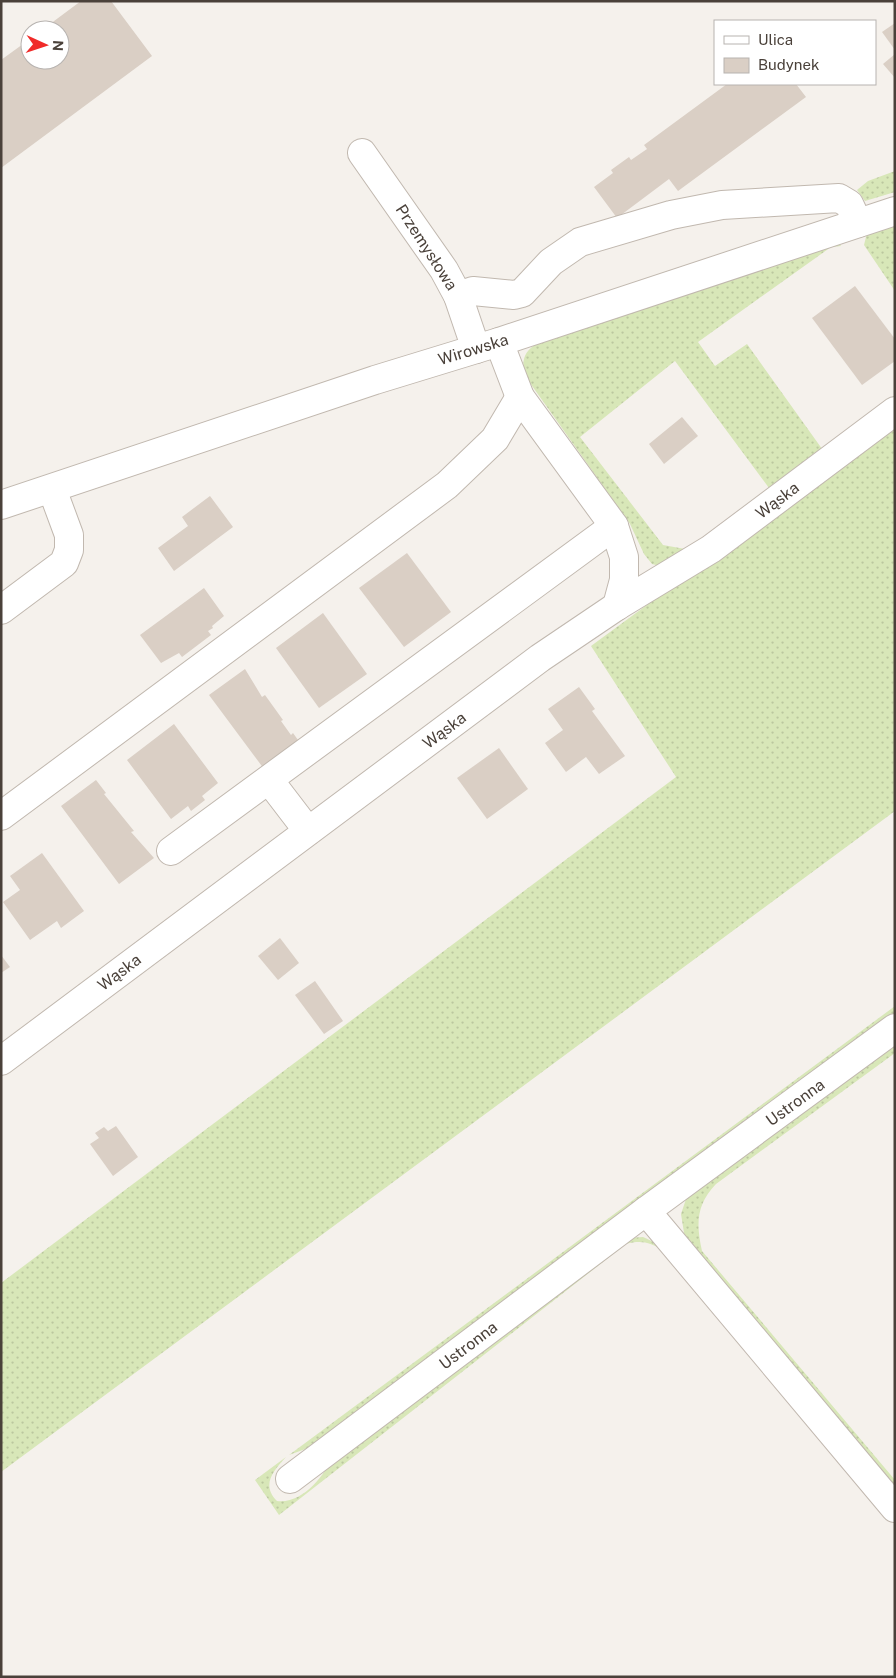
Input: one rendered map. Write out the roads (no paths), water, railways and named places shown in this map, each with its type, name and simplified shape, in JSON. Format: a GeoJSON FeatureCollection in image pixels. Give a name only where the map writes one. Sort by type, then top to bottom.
{"type":"FeatureCollection","features":[{"type":"Feature","properties":{"kind":"street","name":"Przemysłowa"},"geometry":{"type":"LineString","coordinates":[[362,153],[412,221],[520,397],[614,526],[624,557],[624,580],[617,606]]}},
{"type":"Feature","properties":{"kind":"street"},"geometry":{"type":"LineString","coordinates":[[458,296],[473,291],[514,295],[522,293],[551,262],[580,242],[702,208],[832,197],[839,198],[849,204],[858,223]]}},
{"type":"Feature","properties":{"kind":"street","name":"Wirowska"},"geometry":{"type":"LineString","coordinates":[[1,505],[375,380],[488,345],[895,211]]}},
{"type":"Feature","properties":{"kind":"street"},"geometry":{"type":"LineString","coordinates":[[1,816],[446,485],[495,439],[520,397]]}},
{"type":"Feature","properties":{"kind":"street","name":"Wąska"},"geometry":{"type":"LineString","coordinates":[[1,1061],[540,658],[617,606],[711,549],[895,412]]}},
{"type":"Feature","properties":{"kind":"street"},"geometry":{"type":"LineString","coordinates":[[1,610],[64,563],[69,550],[69,535],[52,489]]}},
{"type":"Feature","properties":{"kind":"street"},"geometry":{"type":"LineString","coordinates":[[171,851],[614,526]]}},
{"type":"Feature","properties":{"kind":"street"},"geometry":{"type":"LineString","coordinates":[[269,780],[308,831]]}},
{"type":"Feature","properties":{"kind":"street","name":"Ustronna"},"geometry":{"type":"LineString","coordinates":[[290,1479],[646,1211],[895,1028]]}},
{"type":"Feature","properties":{"kind":"street"},"geometry":{"type":"LineString","coordinates":[[646,1211],[895,1508]]}}]}
